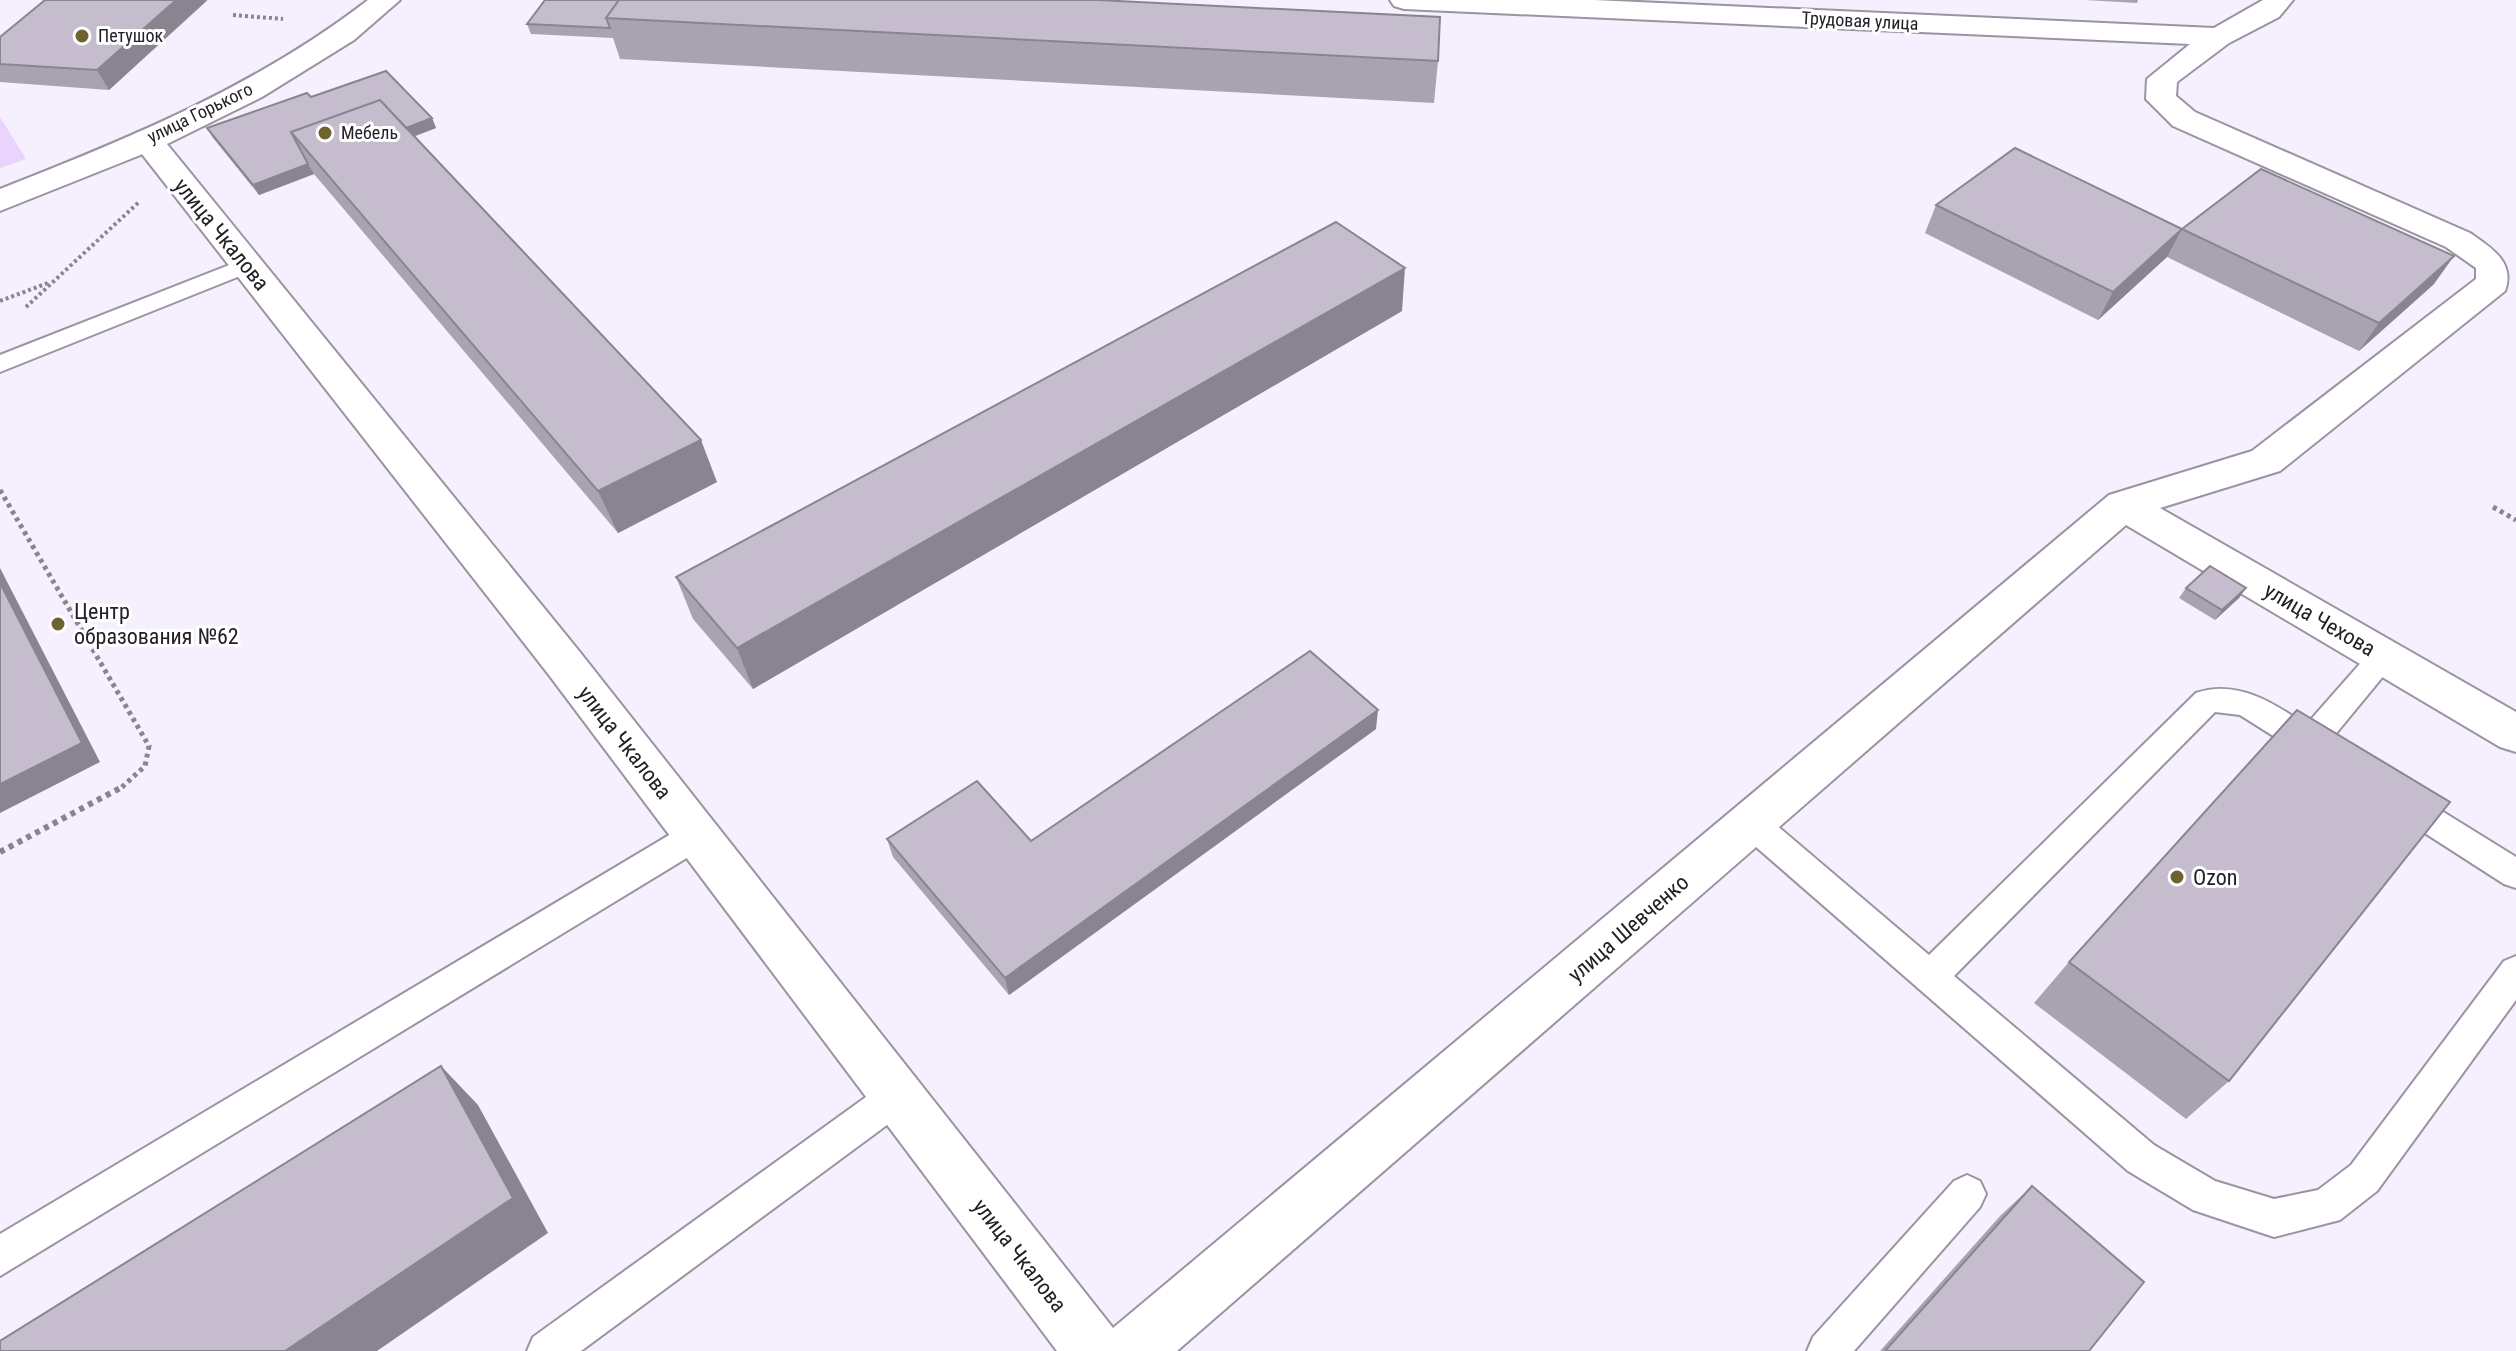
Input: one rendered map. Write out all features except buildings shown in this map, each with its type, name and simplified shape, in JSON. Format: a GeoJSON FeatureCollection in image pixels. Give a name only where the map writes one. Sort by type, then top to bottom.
{"type":"FeatureCollection","features":[{"type":"Feature","properties":{"kind":"street","name":"улица Горького"},"geometry":{"type":"LineString","coordinates":[[0,201],[159,156],[343,34],[386,0]]}},
{"type":"Feature","properties":{"kind":"street","name":"Трудовая улица"},"geometry":{"type":"LineString","coordinates":[[1404,0],[2219,37]]}},
{"type":"Feature","properties":{"kind":"street"},"geometry":{"type":"LineString","coordinates":[[2123,505],[2266,461],[2493,283],[2493,264],[2458,240],[2184,119],[2161,99],[2162,79],[2219,37],[2269,11],[2279,0]]}},
{"type":"Feature","properties":{"kind":"street","name":"улица Чкалова"},"geometry":{"type":"LineString","coordinates":[[159,156],[564,663],[1094,1351]]}},
{"type":"Feature","properties":{"kind":"street","name":"улица Чехова"},"geometry":{"type":"LineString","coordinates":[[2123,505],[2516,734]]}},
{"type":"Feature","properties":{"kind":"street","name":"улица Шевченко"},"geometry":{"type":"LineString","coordinates":[[1132,1351],[2123,505]]}},
{"type":"Feature","properties":{"kind":"lane"},"geometry":{"type":"LineString","coordinates":[[0,364],[247,265]]}},
{"type":"Feature","properties":{"kind":"lane"},"geometry":{"type":"LineString","coordinates":[[2309,743],[2384,657]]}},
{"type":"Feature","properties":{"kind":"lane"},"geometry":{"type":"LineString","coordinates":[[1930,977],[2207,701],[2224,697],[2246,703],[2516,874]]}},
{"type":"Feature","properties":{"kind":"lane"},"geometry":{"type":"LineString","coordinates":[[1751,823],[2141,1158],[2206,1197],[2274,1218],[2326,1207],[2364,1178],[2516,972]]}},
{"type":"Feature","properties":{"kind":"lane"},"geometry":{"type":"LineString","coordinates":[[0,1256],[697,835]]}},
{"type":"Feature","properties":{"kind":"lane"},"geometry":{"type":"LineString","coordinates":[[547,1351],[897,1096]]}},
{"type":"Feature","properties":{"kind":"lane"},"geometry":{"type":"LineString","coordinates":[[1827,1351],[1967,1194]]}},
{"type":"Feature","properties":{"kind":"path"},"geometry":{"type":"LineString","coordinates":[[21,312],[53,281],[159,156]]}},
{"type":"Feature","properties":{"kind":"path"},"geometry":{"type":"LineString","coordinates":[[0,301],[53,281]]}},
{"type":"Feature","properties":{"kind":"path"},"geometry":{"type":"LineString","coordinates":[[0,490],[149,746],[145,766],[128,784],[0,852]]}},
{"type":"Feature","properties":{"kind":"path"},"geometry":{"type":"LineString","coordinates":[[2493,507],[2516,520]]}},
{"type":"Feature","properties":{"kind":"shaded area"},"geometry":{"type":"Polygon","coordinates":[[[0,117],[26,159],[0,168],[0,117]]]}},
{"type":"Feature","properties":{"kind":"place","name":"Петушок"},"geometry":{"type":"Point","coordinates":[82,36]}},
{"type":"Feature","properties":{"kind":"place","name":"Мебель"},"geometry":{"type":"Point","coordinates":[325,133]}},
{"type":"Feature","properties":{"kind":"place","name":"Центр образования №62"},"geometry":{"type":"Point","coordinates":[58,624]}},
{"type":"Feature","properties":{"kind":"place","name":"Ozon"},"geometry":{"type":"Point","coordinates":[2177,877]}}]}
